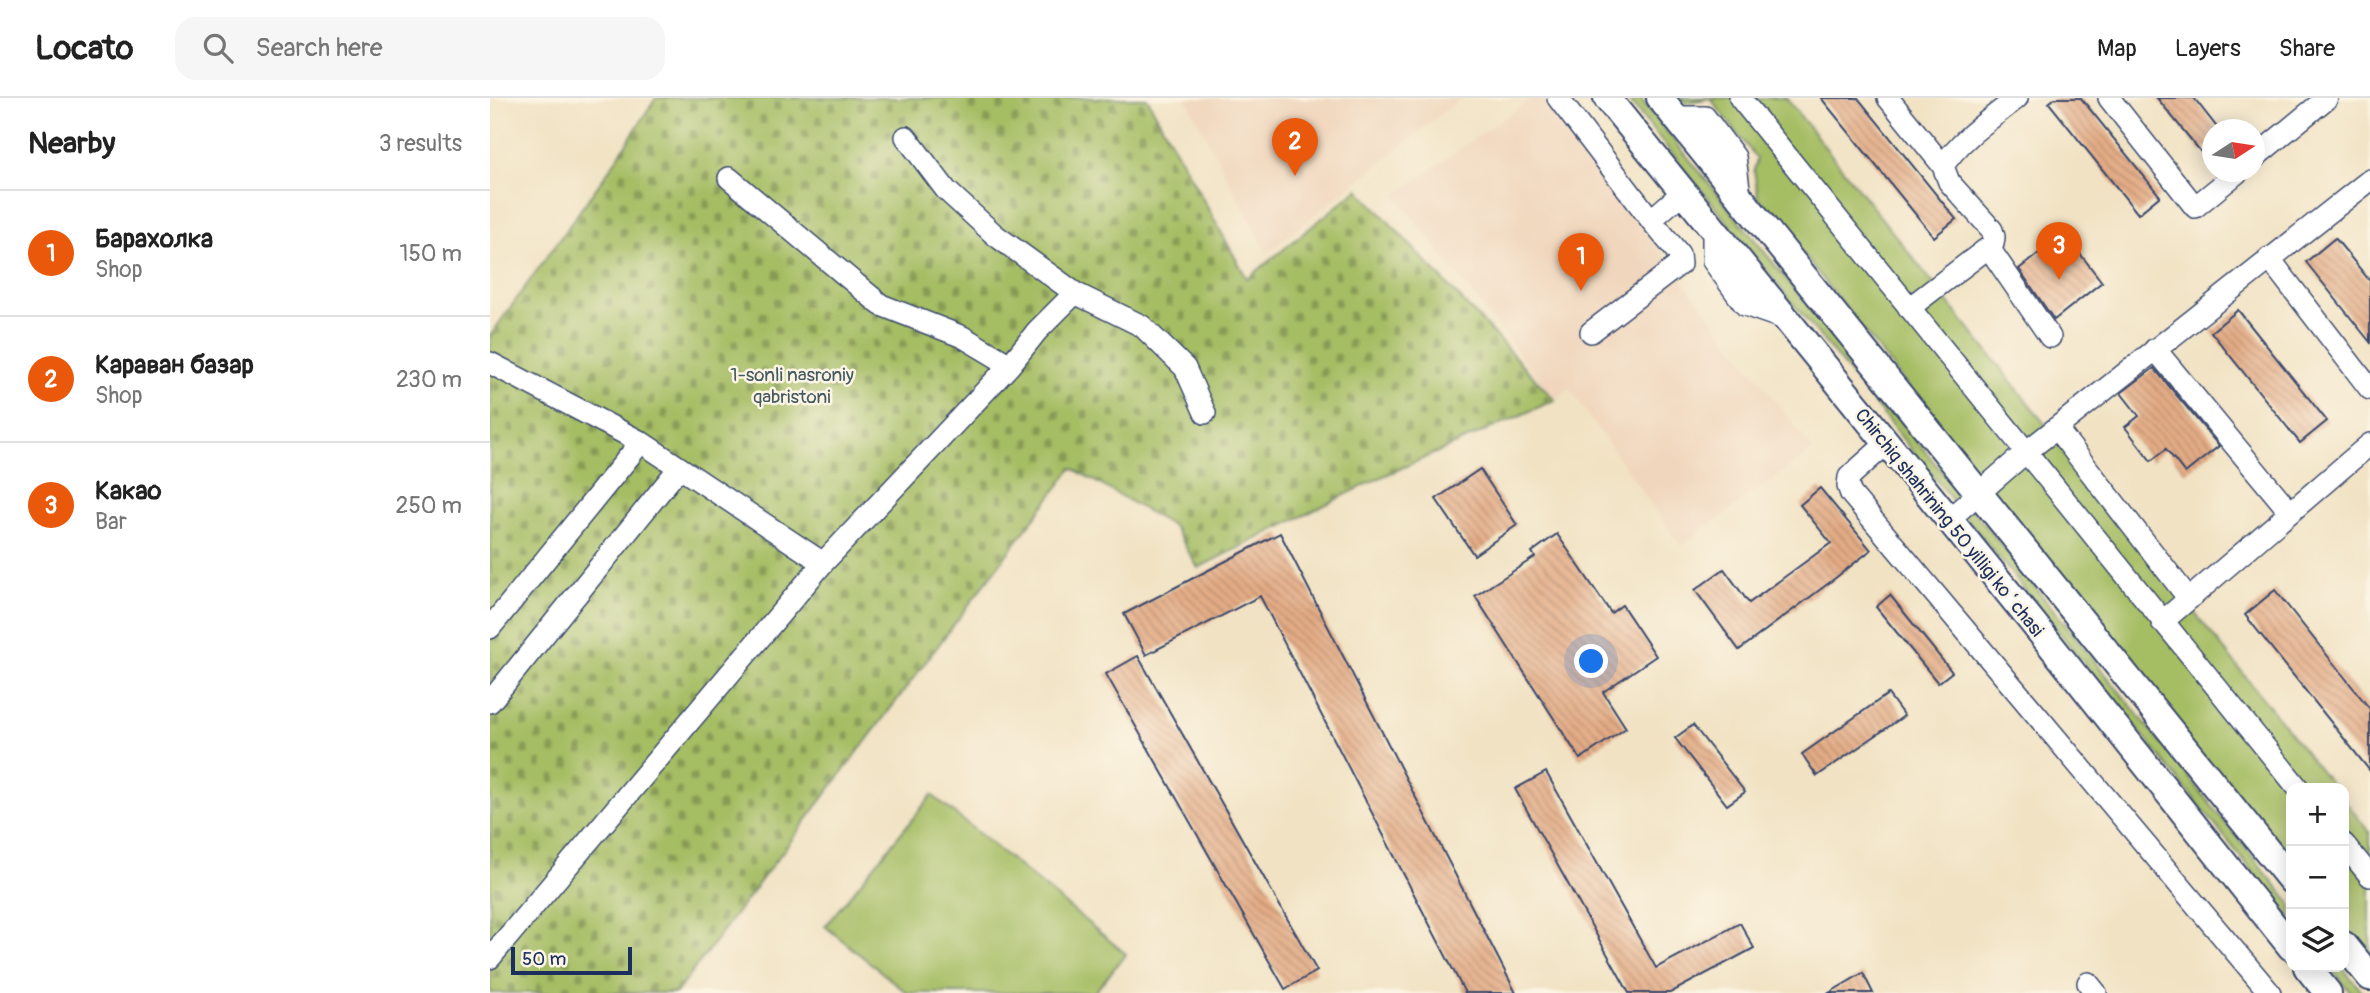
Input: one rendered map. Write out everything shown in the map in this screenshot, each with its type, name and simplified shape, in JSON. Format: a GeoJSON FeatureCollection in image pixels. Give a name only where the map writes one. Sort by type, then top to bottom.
{"type":"FeatureCollection","features":[{"type":"Feature","properties":{"kind":"main road","name":"Chirchiq shahrining 50 yilligi koʻchasi"},"geometry":{"type":"LineString","coordinates":[[1607,98],[2286,941]]}},
{"type":"Feature","properties":{"kind":"main road"},"geometry":{"type":"LineString","coordinates":[[1668,108],[2286,874]]}},
{"type":"Feature","properties":{"kind":"main road"},"geometry":{"type":"LineString","coordinates":[[2349,951],[2370,977]]}},
{"type":"Feature","properties":{"kind":"main road"},"geometry":{"type":"LineString","coordinates":[[2311,972],[2328,993]]}},
{"type":"Feature","properties":{"kind":"street"},"geometry":{"type":"LineString","coordinates":[[1558,98],[1679,254],[1680,264],[1591,332]]}},
{"type":"Feature","properties":{"kind":"street"},"geometry":{"type":"LineString","coordinates":[[1888,98],[1943,166],[1949,182],[1992,230],[1994,237],[1989,248],[1909,308]]}},
{"type":"Feature","properties":{"kind":"street"},"geometry":{"type":"LineString","coordinates":[[1943,166],[1950,155],[1975,131],[2017,98]]}},
{"type":"Feature","properties":{"kind":"street"},"geometry":{"type":"LineString","coordinates":[[2109,98],[2195,207],[2226,182]]}},
{"type":"Feature","properties":{"kind":"street"},"geometry":{"type":"LineString","coordinates":[[2265,150],[2327,98]]}},
{"type":"Feature","properties":{"kind":"street"},"geometry":{"type":"LineString","coordinates":[[1745,100],[1909,308],[2294,783]]}},
{"type":"Feature","properties":{"kind":"street"},"geometry":{"type":"LineString","coordinates":[[906,137],[946,190],[995,235],[1075,293],[1142,326],[1185,368],[1205,413]]}},
{"type":"Feature","properties":{"kind":"street"},"geometry":{"type":"LineString","coordinates":[[729,178],[881,305],[963,337],[1010,365]]}},
{"type":"Feature","properties":{"kind":"street"},"geometry":{"type":"LineString","coordinates":[[1948,520],[2026,452],[2370,180]]}},
{"type":"Feature","properties":{"kind":"street"},"geometry":{"type":"LineString","coordinates":[[1651,220],[1683,191]]}},
{"type":"Feature","properties":{"kind":"street"},"geometry":{"type":"LineString","coordinates":[[1989,248],[2050,337]]}},
{"type":"Feature","properties":{"kind":"street"},"geometry":{"type":"LineString","coordinates":[[2269,258],[2370,389]]}},
{"type":"Feature","properties":{"kind":"street"},"geometry":{"type":"LineString","coordinates":[[490,958],[823,563],[1075,293]]}},
{"type":"Feature","properties":{"kind":"street"},"geometry":{"type":"LineString","coordinates":[[2155,349],[2290,513]]}},
{"type":"Feature","properties":{"kind":"street"},"geometry":{"type":"LineString","coordinates":[[490,363],[641,442],[823,563]]}},
{"type":"Feature","properties":{"kind":"street"},"geometry":{"type":"LineString","coordinates":[[2056,428],[2189,599]]}},
{"type":"Feature","properties":{"kind":"street"},"geometry":{"type":"LineString","coordinates":[[490,628],[641,442]]}},
{"type":"Feature","properties":{"kind":"street"},"geometry":{"type":"LineString","coordinates":[[1886,444],[1849,477],[1847,486],[1851,494],[2270,993]]}},
{"type":"Feature","properties":{"kind":"street"},"geometry":{"type":"LineString","coordinates":[[2162,622],[2370,444]]}},
{"type":"Feature","properties":{"kind":"street"},"geometry":{"type":"LineString","coordinates":[[490,702],[680,468]]}},
{"type":"Feature","properties":{"kind":"street"},"geometry":{"type":"LineString","coordinates":[[2346,846],[2370,876]]}},
{"type":"Feature","properties":{"kind":"shaded area"},"geometry":{"type":"Polygon","coordinates":[[[1186,98],[1461,98],[1267,253],[1186,98]]]}},
{"type":"Feature","properties":{"kind":"shaded area"},"geometry":{"type":"Polygon","coordinates":[[[1532,98],[1543,98],[1813,450],[1681,546],[1569,388],[1555,400],[1395,195],[1532,98]]]}},
{"type":"Feature","properties":{"kind":"green space","name":"1-sonli nasroniy qabristoni"},"geometry":{"type":"Polygon","coordinates":[[[656,98],[1147,98],[1247,279],[1358,189],[1555,400],[1379,478],[1198,568],[1174,527],[1072,468],[676,993],[490,993],[490,336],[612,166],[656,98]]]}},
{"type":"Feature","properties":{"kind":"green space"},"geometry":{"type":"Polygon","coordinates":[[[1627,98],[1640,98],[2286,898],[2286,913],[1627,98]]]}},
{"type":"Feature","properties":{"kind":"green space"},"geometry":{"type":"Polygon","coordinates":[[[1681,98],[1710,98],[1685,103],[1681,98]]]}},
{"type":"Feature","properties":{"kind":"green space"},"geometry":{"type":"Polygon","coordinates":[[[1710,98],[1786,98],[2330,783],[2286,783],[2286,866],[1758,197],[1754,170],[1757,159],[1710,98]]]}},
{"type":"Feature","properties":{"kind":"green space"},"geometry":{"type":"Polygon","coordinates":[[[932,795],[1126,954],[1094,993],[907,993],[825,926],[932,795]]]}},
{"type":"Feature","properties":{"kind":"green space"},"geometry":{"type":"Polygon","coordinates":[[[2349,806],[2370,833],[2370,972],[2349,945],[2349,806]]]}},
{"type":"Feature","properties":{"kind":"green space"},"geometry":{"type":"Polygon","coordinates":[[[2334,972],[2346,972],[2363,993],[2351,993],[2334,972]]]}},
{"type":"Feature","properties":{"kind":"building"},"geometry":{"type":"Polygon","coordinates":[[[1821,98],[1858,98],[1956,219],[1934,237],[1821,98]]]}},
{"type":"Feature","properties":{"kind":"building"},"geometry":{"type":"Polygon","coordinates":[[[2055,98],[2081,98],[2160,196],[2138,214],[2049,103],[2055,98]]]}},
{"type":"Feature","properties":{"kind":"building"},"geometry":{"type":"Polygon","coordinates":[[[2157,98],[2194,98],[2210,119],[2202,119],[2201,152],[2157,98]]]}},
{"type":"Feature","properties":{"kind":"building"},"geometry":{"type":"Polygon","coordinates":[[[2064,233],[2102,282],[2054,320],[2019,269],[2064,233]]]}},
{"type":"Feature","properties":{"kind":"building"},"geometry":{"type":"Polygon","coordinates":[[[2335,238],[2370,281],[2370,342],[2306,262],[2335,238]]]}},
{"type":"Feature","properties":{"kind":"building"},"geometry":{"type":"Polygon","coordinates":[[[2238,310],[2327,421],[2300,443],[2211,332],[2238,310]]]}},
{"type":"Feature","properties":{"kind":"building"},"geometry":{"type":"Polygon","coordinates":[[[2154,368],[2219,446],[2185,473],[2166,449],[2151,461],[2125,427],[2139,416],[2121,393],[2154,368]]]}},
{"type":"Feature","properties":{"kind":"building"},"geometry":{"type":"Polygon","coordinates":[[[1480,469],[1517,525],[1474,555],[1436,499],[1480,469]]]}},
{"type":"Feature","properties":{"kind":"building"},"geometry":{"type":"Polygon","coordinates":[[[1820,488],[1871,550],[1739,650],[1695,590],[1724,569],[1749,603],[1831,543],[1800,505],[1820,488]]]}},
{"type":"Feature","properties":{"kind":"building"},"geometry":{"type":"Polygon","coordinates":[[[1280,533],[1516,993],[1465,993],[1260,596],[1146,655],[1124,614],[1280,533]]]}},
{"type":"Feature","properties":{"kind":"building"},"geometry":{"type":"Polygon","coordinates":[[[1557,534],[1611,613],[1622,605],[1656,656],[1603,692],[1626,728],[1580,759],[1475,596],[1535,557],[1532,552],[1557,534]]]}},
{"type":"Feature","properties":{"kind":"building"},"geometry":{"type":"Polygon","coordinates":[[[2275,590],[2370,709],[2370,771],[2245,615],[2275,590]]]}},
{"type":"Feature","properties":{"kind":"building"},"geometry":{"type":"Polygon","coordinates":[[[1890,595],[1952,672],[1938,683],[1876,607],[1890,595]]]}},
{"type":"Feature","properties":{"kind":"building"},"geometry":{"type":"Polygon","coordinates":[[[1138,656],[1317,971],[1285,989],[1106,674],[1138,656]]]}},
{"type":"Feature","properties":{"kind":"building"},"geometry":{"type":"Polygon","coordinates":[[[1888,694],[1904,716],[1817,776],[1802,754],[1888,694]]]}},
{"type":"Feature","properties":{"kind":"building"},"geometry":{"type":"Polygon","coordinates":[[[1693,725],[1745,792],[1727,805],[1675,738],[1693,725]]]}},
{"type":"Feature","properties":{"kind":"building"},"geometry":{"type":"Polygon","coordinates":[[[1546,772],[1656,968],[1740,923],[1754,948],[1670,993],[1629,993],[1515,789],[1546,772]]]}},
{"type":"Feature","properties":{"kind":"building"},"geometry":{"type":"Polygon","coordinates":[[[1863,973],[1873,993],[1829,993],[1863,973]]]}},
{"type":"Feature","properties":{"kind":"place","name":"Караван базар"},"geometry":{"type":"Point","coordinates":[1295,176]}},
{"type":"Feature","properties":{"kind":"place","name":"Какао"},"geometry":{"type":"Point","coordinates":[2059,280]}},
{"type":"Feature","properties":{"kind":"place","name":"Барахолка"},"geometry":{"type":"Point","coordinates":[1581,291]}}]}
